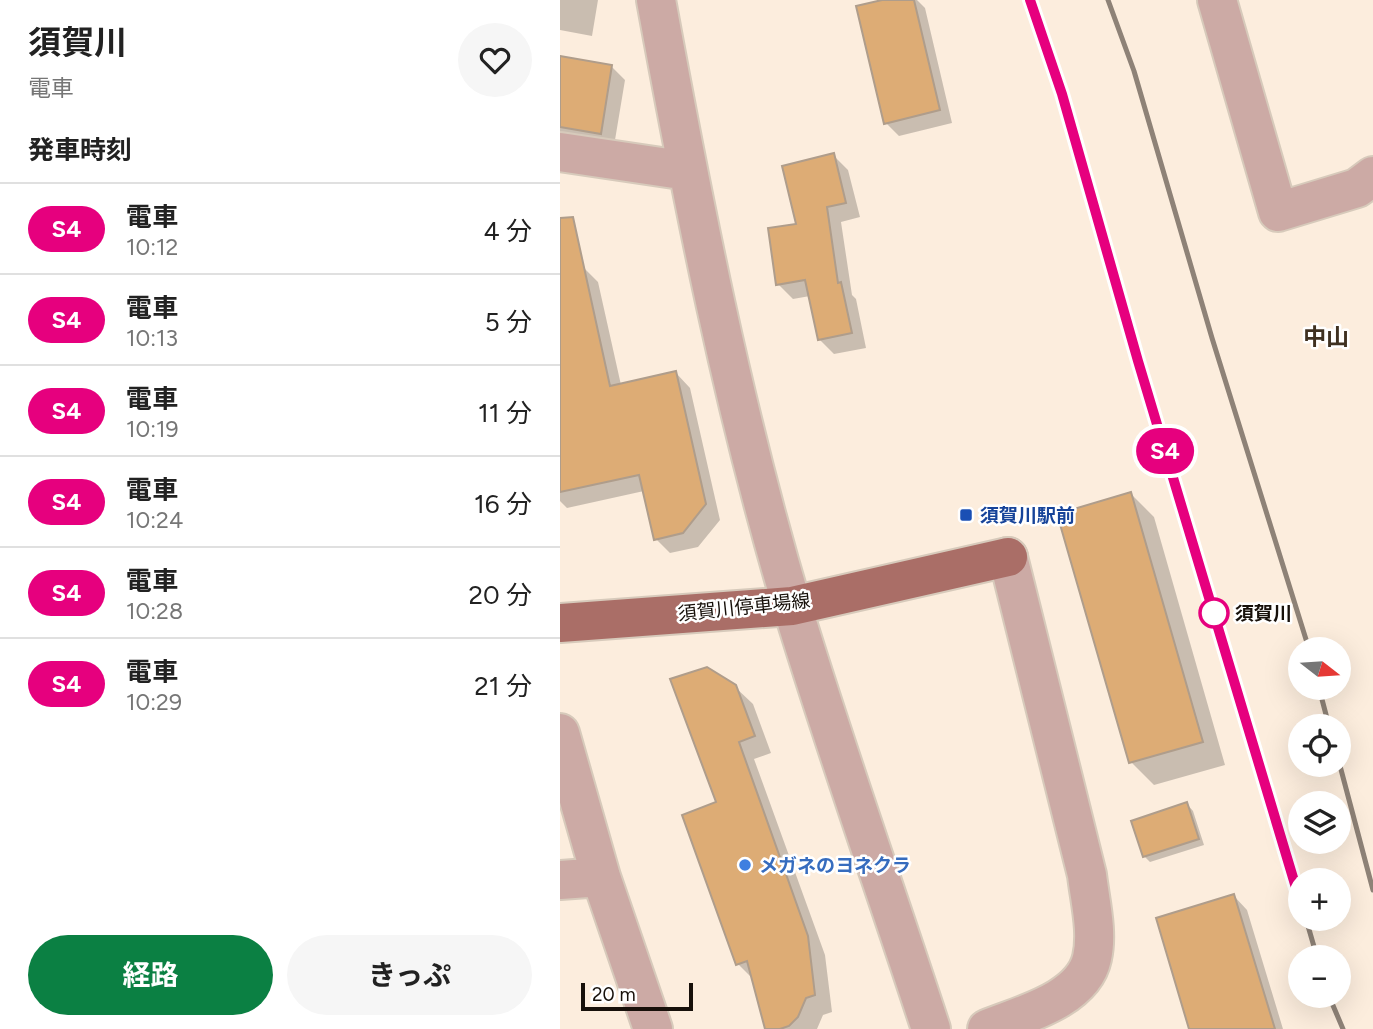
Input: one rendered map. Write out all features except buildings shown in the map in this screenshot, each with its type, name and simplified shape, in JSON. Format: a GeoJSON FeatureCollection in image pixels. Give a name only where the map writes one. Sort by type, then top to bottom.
{"type":"FeatureCollection","features":[{"type":"Feature","properties":{"kind":"main road","name":"須賀川停車場線"},"geometry":{"type":"LineString","coordinates":[[560,623],[792,606],[1008,556]]}},
{"type":"Feature","properties":{"kind":"street"},"geometry":{"type":"LineString","coordinates":[[656,0],[688,171],[734,382],[792,606],[931,1029]]}},
{"type":"Feature","properties":{"kind":"street"},"geometry":{"type":"LineString","coordinates":[[1217,0],[1278,212],[1357,188],[1373,176]]}},
{"type":"Feature","properties":{"kind":"street"},"geometry":{"type":"LineString","coordinates":[[560,152],[688,171]]}},
{"type":"Feature","properties":{"kind":"street"},"geometry":{"type":"LineString","coordinates":[[987,1029],[1062,996],[1084,977],[1092,958],[1093,917],[1087,875],[1008,556]]}},
{"type":"Feature","properties":{"kind":"street"},"geometry":{"type":"LineString","coordinates":[[560,733],[601,877],[653,1029]]}},
{"type":"Feature","properties":{"kind":"street"},"geometry":{"type":"LineString","coordinates":[[560,880],[601,877]]}},
{"type":"Feature","properties":{"kind":"railway"},"geometry":{"type":"LineString","coordinates":[[1030,0],[1062,94],[1137,361],[1290,868]]}},
{"type":"Feature","properties":{"kind":"railway"},"geometry":{"type":"LineString","coordinates":[[1108,0],[1134,71],[1212,338],[1305,637]]}},
{"type":"Feature","properties":{"kind":"railway"},"geometry":{"type":"LineString","coordinates":[[1322,700],[1326,714]]}},
{"type":"Feature","properties":{"kind":"railway"},"geometry":{"type":"LineString","coordinates":[[1343,777],[1373,890]]}},
{"type":"Feature","properties":{"kind":"railway"},"geometry":{"type":"LineString","coordinates":[[1309,931],[1314,945]]}},
{"type":"Feature","properties":{"kind":"railway"},"geometry":{"type":"LineString","coordinates":[[1334,1008],[1343,1029]]}},
{"type":"Feature","properties":{"kind":"train","name":"S4"},"geometry":{"type":"LineString","coordinates":[[1030,0],[1062,94],[1138,361],[1290,868]]}},
{"type":"Feature","properties":{"kind":"place","name":"須賀川駅前"},"geometry":{"type":"Point","coordinates":[966,515]}},
{"type":"Feature","properties":{"kind":"place","name":"須賀川"},"geometry":{"type":"Point","coordinates":[1214,613]}},
{"type":"Feature","properties":{"kind":"place","name":"メガネのヨネクラ"},"geometry":{"type":"Point","coordinates":[745,865]}},
{"type":"Feature","properties":{"kind":"district","name":"中山"},"geometry":{"type":"Point","coordinates":[1326,337]}}]}
